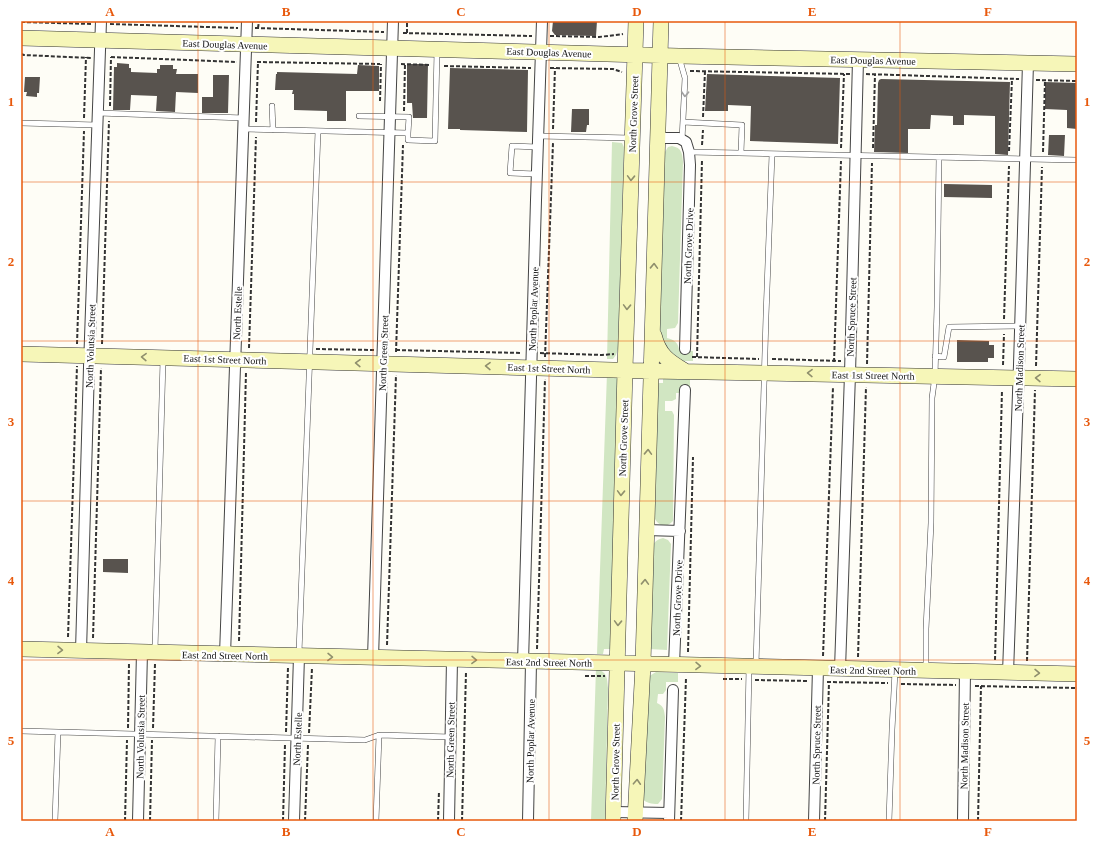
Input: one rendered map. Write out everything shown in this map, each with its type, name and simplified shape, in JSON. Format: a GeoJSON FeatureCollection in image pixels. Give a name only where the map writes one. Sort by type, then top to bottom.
{"type":"FeatureCollection","features":[{"type":"Feature","properties":{"kind":"street","name":"North Green Street"},"geometry":{"type":"LineString","coordinates":[[373,658],[393,21]]}},
{"type":"Feature","properties":{"kind":"street","name":"North Poplar Avenue"},"geometry":{"type":"LineString","coordinates":[[528,821],[527,662],[531,360],[542,21]]}},
{"type":"Feature","properties":{"kind":"street","name":"North Grove Street"},"geometry":{"type":"LineString","coordinates":[[614,817],[625,370],[636,21]]}},
{"type":"Feature","properties":{"kind":"street"},"geometry":{"type":"LineString","coordinates":[[635,817],[643,664],[661,21]]}},
{"type":"Feature","properties":{"kind":"street","name":"North Volutsia Street"},"geometry":{"type":"LineString","coordinates":[[81,651],[89,356],[100,40],[102,23]]}},
{"type":"Feature","properties":{"kind":"street","name":"North Estelle"},"geometry":{"type":"LineString","coordinates":[[225,655],[247,26]]}},
{"type":"Feature","properties":{"kind":"street","name":"East Douglas Avenue"},"geometry":{"type":"LineString","coordinates":[[21,38],[660,55],[858,67],[1028,63],[1077,64]]}},
{"type":"Feature","properties":{"kind":"street","name":"North Madison Street"},"geometry":{"type":"LineString","coordinates":[[1008,673],[1028,63]]}},
{"type":"Feature","properties":{"kind":"street","name":"North Spruce Street"},"geometry":{"type":"LineString","coordinates":[[840,669],[858,67]]}},
{"type":"Feature","properties":{"kind":"street"},"geometry":{"type":"LineString","coordinates":[[657,138],[680,138],[686,145]]}},
{"type":"Feature","properties":{"kind":"street","name":"North Grove Drive"},"geometry":{"type":"LineString","coordinates":[[686,145],[690,165],[686,359]]}},
{"type":"Feature","properties":{"kind":"street"},"geometry":{"type":"LineString","coordinates":[[652,328],[656,342],[661,352],[669,362],[686,359]]}},
{"type":"Feature","properties":{"kind":"street","name":"East 1st Street North"},"geometry":{"type":"LineString","coordinates":[[21,354],[382,364],[531,360],[625,370],[651,371],[686,359],[765,366],[850,368],[935,376],[1019,371],[1077,379]]}},
{"type":"Feature","properties":{"kind":"street","name":"North Grove Drive"},"geometry":{"type":"LineString","coordinates":[[674,665],[685,390]]}},
{"type":"Feature","properties":{"kind":"street"},"geometry":{"type":"LineString","coordinates":[[646,530],[680,531]]}},
{"type":"Feature","properties":{"kind":"street","name":"East 2nd Street North"},"geometry":{"type":"LineString","coordinates":[[21,649],[674,665],[818,675],[840,669],[895,677],[926,671],[965,679],[1008,673],[1077,674]]}},
{"type":"Feature","properties":{"kind":"street","name":"North Volutsia Street"},"geometry":{"type":"LineString","coordinates":[[138,821],[140,734],[149,653]]}},
{"type":"Feature","properties":{"kind":"street","name":"North Estelle"},"geometry":{"type":"LineString","coordinates":[[294,821],[299,656]]}},
{"type":"Feature","properties":{"kind":"street","name":"North Green Street"},"geometry":{"type":"LineString","coordinates":[[449,821],[452,660]]}},
{"type":"Feature","properties":{"kind":"street","name":"North Spruce Street"},"geometry":{"type":"LineString","coordinates":[[814,821],[818,675]]}},
{"type":"Feature","properties":{"kind":"street","name":"North Madison Street"},"geometry":{"type":"LineString","coordinates":[[963,821],[965,679]]}},
{"type":"Feature","properties":{"kind":"street"},"geometry":{"type":"LineString","coordinates":[[614,817],[669,817],[673,690]]}},
{"type":"Feature","properties":{"kind":"lane"},"geometry":{"type":"LineString","coordinates":[[359,116],[409,117],[408,140],[435,141],[438,49]]}},
{"type":"Feature","properties":{"kind":"lane"},"geometry":{"type":"LineString","coordinates":[[679,56],[685,78],[683,122],[686,145],[702,152],[1077,160]]}},
{"type":"Feature","properties":{"kind":"lane"},"geometry":{"type":"LineString","coordinates":[[272,106],[273,130]]}},
{"type":"Feature","properties":{"kind":"lane"},"geometry":{"type":"LineString","coordinates":[[98,113],[244,118]]}},
{"type":"Feature","properties":{"kind":"lane"},"geometry":{"type":"LineString","coordinates":[[683,122],[742,125],[741,153]]}},
{"type":"Feature","properties":{"kind":"lane"},"geometry":{"type":"LineString","coordinates":[[21,123],[97,125]]}},
{"type":"Feature","properties":{"kind":"lane"},"geometry":{"type":"LineString","coordinates":[[244,129],[408,133]]}},
{"type":"Feature","properties":{"kind":"lane"},"geometry":{"type":"LineString","coordinates":[[299,656],[318,131]]}},
{"type":"Feature","properties":{"kind":"lane"},"geometry":{"type":"LineString","coordinates":[[538,136],[632,138]]}},
{"type":"Feature","properties":{"kind":"lane"},"geometry":{"type":"LineString","coordinates":[[536,174],[510,173],[512,146],[537,147]]}},
{"type":"Feature","properties":{"kind":"lane"},"geometry":{"type":"LineString","coordinates":[[746,821],[751,671],[765,366],[772,154]]}},
{"type":"Feature","properties":{"kind":"lane"},"geometry":{"type":"LineString","coordinates":[[926,671],[926,628],[931,523],[932,398],[935,376],[939,157]]}},
{"type":"Feature","properties":{"kind":"lane"},"geometry":{"type":"LineString","coordinates":[[935,356],[944,356],[949,327],[1020,326]]}},
{"type":"Feature","properties":{"kind":"lane"},"geometry":{"type":"LineString","coordinates":[[149,653],[163,358]]}},
{"type":"Feature","properties":{"kind":"lane"},"geometry":{"type":"LineString","coordinates":[[889,821],[891,737],[895,677]]}},
{"type":"Feature","properties":{"kind":"lane"},"geometry":{"type":"LineString","coordinates":[[21,731],[297,737],[365,740],[379,735],[451,736]]}},
{"type":"Feature","properties":{"kind":"lane"},"geometry":{"type":"LineString","coordinates":[[55,821],[58,732]]}},
{"type":"Feature","properties":{"kind":"lane"},"geometry":{"type":"LineString","coordinates":[[376,821],[379,735]]}},
{"type":"Feature","properties":{"kind":"lane"},"geometry":{"type":"LineString","coordinates":[[216,821],[218,736]]}},
{"type":"Feature","properties":{"kind":"path"},"geometry":{"type":"LineString","coordinates":[[258,21],[258,28]]}},
{"type":"Feature","properties":{"kind":"path"},"geometry":{"type":"LineString","coordinates":[[407,21],[407,33]]}},
{"type":"Feature","properties":{"kind":"path"},"geometry":{"type":"LineString","coordinates":[[21,22],[247,26],[258,28],[388,32]]}},
{"type":"Feature","properties":{"kind":"path"},"geometry":{"type":"LineString","coordinates":[[403,33],[599,37],[623,34]]}},
{"type":"Feature","properties":{"kind":"path"},"geometry":{"type":"LineString","coordinates":[[21,54],[92,58]]}},
{"type":"Feature","properties":{"kind":"path"},"geometry":{"type":"LineString","coordinates":[[106,58],[240,62]]}},
{"type":"Feature","properties":{"kind":"path"},"geometry":{"type":"LineString","coordinates":[[254,62],[386,64]]}},
{"type":"Feature","properties":{"kind":"path"},"geometry":{"type":"LineString","coordinates":[[401,64],[613,70],[622,72]]}},
{"type":"Feature","properties":{"kind":"path"},"geometry":{"type":"LineString","coordinates":[[684,72],[692,70],[858,67],[1077,81]]}},
{"type":"Feature","properties":{"kind":"path"},"geometry":{"type":"LineString","coordinates":[[697,357],[705,70]]}},
{"type":"Feature","properties":{"kind":"path"},"geometry":{"type":"LineString","coordinates":[[391,350],[531,360],[614,354]]}},
{"type":"Feature","properties":{"kind":"path"},"geometry":{"type":"LineString","coordinates":[[686,359],[697,357],[765,366],[850,368],[874,362]]}},
{"type":"Feature","properties":{"kind":"path"},"geometry":{"type":"LineString","coordinates":[[1003,365],[1019,371],[1036,366]]}},
{"type":"Feature","properties":{"kind":"path"},"geometry":{"type":"LineString","coordinates":[[688,654],[693,455]]}},
{"type":"Feature","properties":{"kind":"path"},"geometry":{"type":"LineString","coordinates":[[717,679],[751,671],[818,675],[829,682],[895,677],[965,679],[981,686],[1077,688]]}},
{"type":"Feature","properties":{"kind":"path"},"geometry":{"type":"LineString","coordinates":[[462,821],[466,672]]}},
{"type":"Feature","properties":{"kind":"path"},"geometry":{"type":"LineString","coordinates":[[681,821],[686,678]]}},
{"type":"Feature","properties":{"kind":"path"},"geometry":{"type":"LineString","coordinates":[[826,821],[829,682]]}},
{"type":"Feature","properties":{"kind":"path"},"geometry":{"type":"LineString","coordinates":[[978,821],[981,686]]}},
{"type":"Feature","properties":{"kind":"green space"},"geometry":{"type":"Polygon","coordinates":[[[612,142],[622,143],[624,147],[618,349],[613,359],[607,359],[612,142]]]}},
{"type":"Feature","properties":{"kind":"green space"},"geometry":{"type":"Polygon","coordinates":[[[672,146],[681,151],[683,162],[678,323],[675,328],[667,329],[667,338],[678,345],[679,350],[693,351],[693,361],[677,361],[664,349],[659,332],[664,158],[668,147],[672,146]]]}},
{"type":"Feature","properties":{"kind":"green space"},"geometry":{"type":"Polygon","coordinates":[[[607,373],[614,374],[618,384],[610,649],[604,649],[603,654],[597,654],[607,373]]]}},
{"type":"Feature","properties":{"kind":"green space"},"geometry":{"type":"Polygon","coordinates":[[[663,377],[690,378],[690,393],[676,393],[676,399],[672,401],[665,401],[665,411],[672,411],[674,415],[673,521],[664,526],[659,524],[653,515],[656,383],[663,383],[663,377]]]}},
{"type":"Feature","properties":{"kind":"green space"},"geometry":{"type":"Polygon","coordinates":[[[663,538],[668,540],[671,544],[667,650],[649,649],[652,548],[656,542],[663,538]]]}},
{"type":"Feature","properties":{"kind":"green space"},"geometry":{"type":"Polygon","coordinates":[[[596,668],[606,675],[608,688],[605,821],[591,821],[596,668]]]}},
{"type":"Feature","properties":{"kind":"green space"},"geometry":{"type":"Polygon","coordinates":[[[656,672],[678,673],[678,682],[666,682],[666,690],[663,694],[658,694],[657,703],[664,710],[665,717],[662,799],[658,804],[653,804],[642,799],[649,677],[656,672]]]}},
{"type":"Feature","properties":{"kind":"building"},"geometry":{"type":"Polygon","coordinates":[[[553,21],[597,21],[596,36],[555,35],[552,31],[553,21]]]}},
{"type":"Feature","properties":{"kind":"building"},"geometry":{"type":"Polygon","coordinates":[[[117,63],[129,64],[131,72],[157,73],[157,69],[160,69],[160,65],[173,65],[173,69],[177,69],[176,74],[198,74],[198,93],[176,92],[175,112],[156,111],[157,96],[131,95],[130,110],[113,110],[114,67],[117,67],[117,63]]]}},
{"type":"Feature","properties":{"kind":"building"},"geometry":{"type":"Polygon","coordinates":[[[407,64],[428,64],[427,118],[413,118],[412,103],[407,103],[407,64]]]}},
{"type":"Feature","properties":{"kind":"building"},"geometry":{"type":"Polygon","coordinates":[[[358,65],[379,66],[379,91],[346,91],[346,121],[327,121],[327,111],[294,110],[293,90],[275,90],[277,72],[357,74],[358,65]]]}},
{"type":"Feature","properties":{"kind":"building"},"geometry":{"type":"Polygon","coordinates":[[[450,68],[528,70],[527,132],[448,129],[450,68]]]}},
{"type":"Feature","properties":{"kind":"building"},"geometry":{"type":"Polygon","coordinates":[[[707,74],[840,78],[838,144],[750,141],[751,106],[728,105],[728,111],[705,111],[707,74]]]}},
{"type":"Feature","properties":{"kind":"building"},"geometry":{"type":"Polygon","coordinates":[[[213,75],[229,75],[228,113],[202,113],[202,97],[213,97],[213,75]]]}},
{"type":"Feature","properties":{"kind":"building"},"geometry":{"type":"Polygon","coordinates":[[[25,77],[40,77],[39,93],[37,93],[37,97],[26,96],[27,92],[24,92],[25,77]]]}},
{"type":"Feature","properties":{"kind":"building"},"geometry":{"type":"Polygon","coordinates":[[[881,79],[1010,82],[1008,155],[995,154],[995,116],[964,115],[964,125],[953,125],[953,116],[931,115],[930,129],[908,129],[908,153],[874,152],[875,125],[877,125],[878,83],[881,79]]]}},
{"type":"Feature","properties":{"kind":"building"},"geometry":{"type":"Polygon","coordinates":[[[1045,82],[1077,83],[1077,129],[1067,128],[1067,110],[1045,109],[1045,82]]]}},
{"type":"Feature","properties":{"kind":"building"},"geometry":{"type":"Polygon","coordinates":[[[572,109],[589,109],[589,125],[587,125],[586,132],[571,132],[572,109]]]}},
{"type":"Feature","properties":{"kind":"building"},"geometry":{"type":"Polygon","coordinates":[[[1049,135],[1065,135],[1064,156],[1048,155],[1049,135]]]}},
{"type":"Feature","properties":{"kind":"building"},"geometry":{"type":"Polygon","coordinates":[[[944,184],[992,185],[992,198],[944,197],[944,184]]]}},
{"type":"Feature","properties":{"kind":"building"},"geometry":{"type":"Polygon","coordinates":[[[957,340],[989,341],[989,345],[994,345],[994,358],[988,358],[988,362],[957,362],[957,340]]]}},
{"type":"Feature","properties":{"kind":"building"},"geometry":{"type":"Polygon","coordinates":[[[103,559],[128,559],[128,573],[103,572],[103,559]]]}}]}
